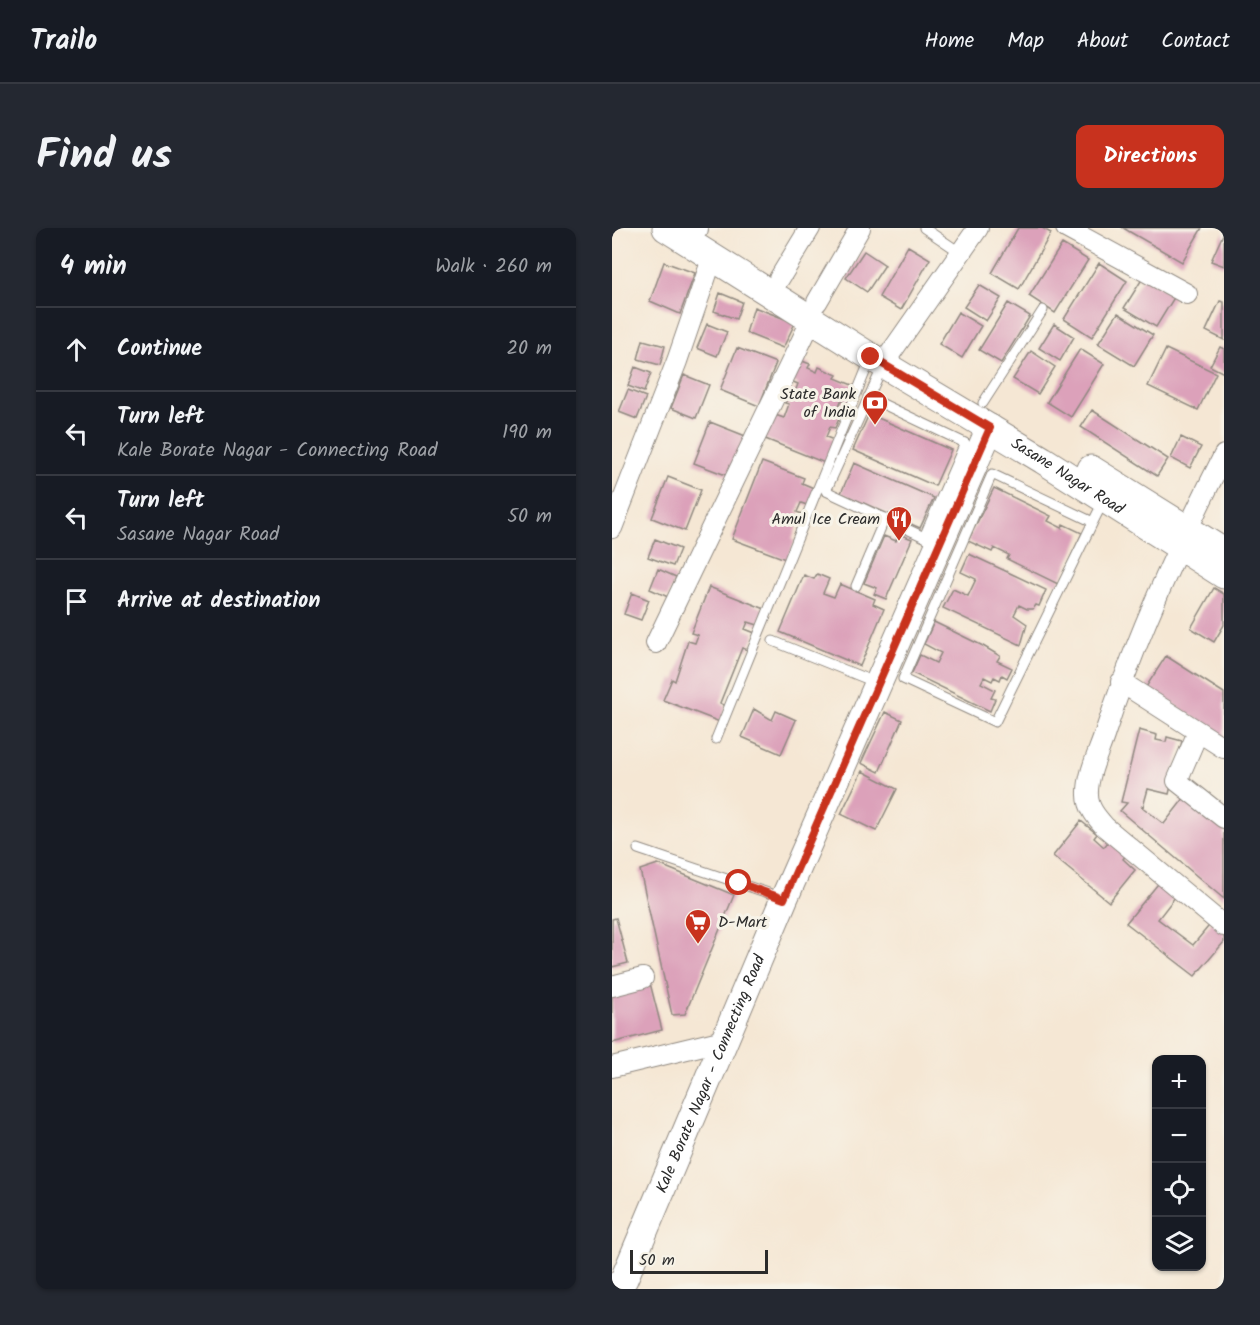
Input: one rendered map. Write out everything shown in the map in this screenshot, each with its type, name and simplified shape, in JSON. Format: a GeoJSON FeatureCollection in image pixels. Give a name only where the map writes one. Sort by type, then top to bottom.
{"type":"FeatureCollection","features":[{"type":"Feature","properties":{"kind":"street","name":"Sasane Nagar Road"},"geometry":{"type":"LineString","coordinates":[[666,228],[814,311],[883,357],[987,415],[1183,537],[1224,575]]}},
{"type":"Feature","properties":{"kind":"street","name":"Sasane Nagar Road"},"geometry":{"type":"LineString","coordinates":[[697,228],[780,279],[814,311]]}},
{"type":"Feature","properties":{"kind":"street"},"geometry":{"type":"LineString","coordinates":[[780,279],[810,228]]}},
{"type":"Feature","properties":{"kind":"street"},"geometry":{"type":"LineString","coordinates":[[656,643],[814,311],[860,228]]}},
{"type":"Feature","properties":{"kind":"street"},"geometry":{"type":"LineString","coordinates":[[883,357],[978,228]]}},
{"type":"Feature","properties":{"kind":"street"},"geometry":{"type":"LineString","coordinates":[[1066,228],[1187,294]]}},
{"type":"Feature","properties":{"kind":"street"},"geometry":{"type":"LineString","coordinates":[[612,528],[677,362],[713,256]]}},
{"type":"Feature","properties":{"kind":"street","name":"Sasane Nagar Road"},"geometry":{"type":"LineString","coordinates":[[987,415],[1099,511],[1224,552]]}},
{"type":"Feature","properties":{"kind":"street","name":"Kale Borate Nagar - Connecting Road"},"geometry":{"type":"LineString","coordinates":[[615,1289],[624,1279],[784,899],[879,684],[932,541],[987,415]]}},
{"type":"Feature","properties":{"kind":"street"},"geometry":{"type":"LineString","coordinates":[[1224,455],[1183,537],[1121,682],[1092,773],[1088,796],[1092,812],[1105,827],[1224,926]]}},
{"type":"Feature","properties":{"kind":"street"},"geometry":{"type":"LineString","coordinates":[[1121,682],[1224,748]]}},
{"type":"Feature","properties":{"kind":"street"},"geometry":{"type":"LineString","coordinates":[[1198,732],[1177,781],[1224,818]]}},
{"type":"Feature","properties":{"kind":"street"},"geometry":{"type":"LineString","coordinates":[[612,986],[643,978]]}},
{"type":"Feature","properties":{"kind":"street"},"geometry":{"type":"LineString","coordinates":[[612,1067],[724,1040]]}},
{"type":"Feature","properties":{"kind":"lane"},"geometry":{"type":"LineString","coordinates":[[924,228],[961,253]]}},
{"type":"Feature","properties":{"kind":"lane"},"geometry":{"type":"LineString","coordinates":[[987,415],[1043,310]]}},
{"type":"Feature","properties":{"kind":"lane"},"geometry":{"type":"LineString","coordinates":[[868,397],[964,443],[932,541],[826,491],[868,397],[883,357]]}},
{"type":"Feature","properties":{"kind":"lane"},"geometry":{"type":"LineString","coordinates":[[716,739],[883,357]]}},
{"type":"Feature","properties":{"kind":"lane"},"geometry":{"type":"LineString","coordinates":[[992,474],[1099,511],[995,722],[903,679],[992,474]]}},
{"type":"Feature","properties":{"kind":"lane"},"geometry":{"type":"LineString","coordinates":[[856,586],[885,518]]}},
{"type":"Feature","properties":{"kind":"lane"},"geometry":{"type":"LineString","coordinates":[[773,641],[879,684]]}},
{"type":"Feature","properties":{"kind":"lane"},"geometry":{"type":"LineString","coordinates":[[638,849],[784,899]]}},
{"type":"Feature","properties":{"kind":"building"},"geometry":{"type":"Polygon","coordinates":[[[1018,228],[1042,228],[1051,233],[1019,289],[992,273],[1018,228]]]}},
{"type":"Feature","properties":{"kind":"building"},"geometry":{"type":"Polygon","coordinates":[[[1123,228],[1202,228],[1182,262],[1123,228]]]}},
{"type":"Feature","properties":{"kind":"building"},"geometry":{"type":"Polygon","coordinates":[[[1224,232],[1224,266],[1211,261],[1224,232]]]}},
{"type":"Feature","properties":{"kind":"building"},"geometry":{"type":"Polygon","coordinates":[[[1062,244],[1088,260],[1055,313],[1029,296],[1062,244]]]}},
{"type":"Feature","properties":{"kind":"building"},"geometry":{"type":"Polygon","coordinates":[[[908,246],[930,259],[901,310],[879,297],[908,246]]]}},
{"type":"Feature","properties":{"kind":"building"},"geometry":{"type":"Polygon","coordinates":[[[864,251],[885,265],[867,292],[846,278],[864,251]]]}},
{"type":"Feature","properties":{"kind":"building"},"geometry":{"type":"Polygon","coordinates":[[[664,262],[695,273],[680,314],[650,301],[664,262]]]}},
{"type":"Feature","properties":{"kind":"building"},"geometry":{"type":"Polygon","coordinates":[[[1099,263],[1127,281],[1092,337],[1064,319],[1099,263]]]}},
{"type":"Feature","properties":{"kind":"building"},"geometry":{"type":"Polygon","coordinates":[[[1144,276],[1175,296],[1156,327],[1124,308],[1144,276]]]}},
{"type":"Feature","properties":{"kind":"building"},"geometry":{"type":"Polygon","coordinates":[[[979,285],[1001,298],[986,321],[964,307],[979,285]]]}},
{"type":"Feature","properties":{"kind":"building"},"geometry":{"type":"Polygon","coordinates":[[[720,293],[742,302],[736,319],[714,311],[720,293]]]}},
{"type":"Feature","properties":{"kind":"building"},"geometry":{"type":"Polygon","coordinates":[[[1220,301],[1224,302],[1224,340],[1206,331],[1220,301]]]}},
{"type":"Feature","properties":{"kind":"building"},"geometry":{"type":"Polygon","coordinates":[[[1008,303],[1030,316],[1001,363],[979,350],[1008,303]]]}},
{"type":"Feature","properties":{"kind":"building"},"geometry":{"type":"Polygon","coordinates":[[[754,307],[795,323],[783,348],[746,333],[754,307]]]}},
{"type":"Feature","properties":{"kind":"building"},"geometry":{"type":"Polygon","coordinates":[[[958,312],[981,326],[962,358],[939,344],[958,312]]]}},
{"type":"Feature","properties":{"kind":"building"},"geometry":{"type":"Polygon","coordinates":[[[1118,313],[1153,335],[1134,366],[1098,344],[1118,313]]]}},
{"type":"Feature","properties":{"kind":"building"},"geometry":{"type":"Polygon","coordinates":[[[707,324],[727,332],[717,356],[697,348],[707,324]]]}},
{"type":"Feature","properties":{"kind":"building"},"geometry":{"type":"Polygon","coordinates":[[[1054,324],[1074,337],[1060,361],[1039,348],[1054,324]]]}},
{"type":"Feature","properties":{"kind":"building"},"geometry":{"type":"Polygon","coordinates":[[[643,340],[665,346],[660,365],[638,359],[643,340]]]}},
{"type":"Feature","properties":{"kind":"building"},"geometry":{"type":"Polygon","coordinates":[[[1220,347],[1224,349],[1224,373],[1210,366],[1220,347]]]}},
{"type":"Feature","properties":{"kind":"building"},"geometry":{"type":"Polygon","coordinates":[[[737,348],[776,363],[759,406],[720,390],[737,348]]]}},
{"type":"Feature","properties":{"kind":"building"},"geometry":{"type":"Polygon","coordinates":[[[1080,349],[1104,364],[1071,417],[1047,402],[1080,349]]]}},
{"type":"Feature","properties":{"kind":"building"},"geometry":{"type":"Polygon","coordinates":[[[1166,349],[1216,373],[1198,410],[1148,386],[1166,349]]]}},
{"type":"Feature","properties":{"kind":"building"},"geometry":{"type":"Polygon","coordinates":[[[1031,351],[1055,367],[1038,394],[1013,379],[1031,351]]]}},
{"type":"Feature","properties":{"kind":"building"},"geometry":{"type":"Polygon","coordinates":[[[794,358],[810,364],[808,368],[817,372],[819,367],[837,375],[835,378],[857,387],[850,404],[841,401],[837,410],[842,412],[835,428],[830,427],[826,437],[834,440],[825,463],[763,438],[772,414],[784,418],[789,404],[785,403],[791,390],[795,392],[798,384],[786,379],[794,358]]]}},
{"type":"Feature","properties":{"kind":"building"},"geometry":{"type":"Polygon","coordinates":[[[635,367],[651,373],[644,392],[628,386],[635,367]]]}},
{"type":"Feature","properties":{"kind":"building"},"geometry":{"type":"Polygon","coordinates":[[[684,375],[709,385],[696,418],[671,408],[684,375]]]}},
{"type":"Feature","properties":{"kind":"building"},"geometry":{"type":"Polygon","coordinates":[[[628,390],[646,397],[637,419],[619,412],[628,390]]]}},
{"type":"Feature","properties":{"kind":"building"},"geometry":{"type":"Polygon","coordinates":[[[1092,410],[1168,459],[1157,476],[1081,427],[1092,410]]]}},
{"type":"Feature","properties":{"kind":"building"},"geometry":{"type":"Polygon","coordinates":[[[869,414],[951,450],[935,486],[853,450],[869,414]]]}},
{"type":"Feature","properties":{"kind":"building"},"geometry":{"type":"Polygon","coordinates":[[[710,422],[748,437],[731,477],[694,463],[710,422]]]}},
{"type":"Feature","properties":{"kind":"building"},"geometry":{"type":"Polygon","coordinates":[[[1181,437],[1201,447],[1190,468],[1171,458],[1181,437]]]}},
{"type":"Feature","properties":{"kind":"building"},"geometry":{"type":"Polygon","coordinates":[[[762,462],[804,478],[802,483],[816,489],[810,506],[801,503],[797,512],[802,514],[792,540],[795,541],[788,560],[732,539],[762,462]]]}},
{"type":"Feature","properties":{"kind":"building"},"geometry":{"type":"Polygon","coordinates":[[[854,463],[934,498],[920,528],[841,493],[854,463]]]}},
{"type":"Feature","properties":{"kind":"building"},"geometry":{"type":"Polygon","coordinates":[[[668,477],[701,490],[685,531],[652,518],[668,477]]]}},
{"type":"Feature","properties":{"kind":"building"},"geometry":{"type":"Polygon","coordinates":[[[994,488],[1051,516],[1048,521],[1062,528],[1063,524],[1082,533],[1058,584],[1007,559],[1009,555],[994,548],[992,552],[968,541],[994,488]]]}},
{"type":"Feature","properties":{"kind":"building"},"geometry":{"type":"Polygon","coordinates":[[[899,534],[912,539],[886,599],[874,594],[877,588],[864,583],[884,536],[896,541],[899,534]]]}},
{"type":"Feature","properties":{"kind":"building"},"geometry":{"type":"Polygon","coordinates":[[[655,539],[680,549],[673,566],[648,557],[655,539]]]}},
{"type":"Feature","properties":{"kind":"building"},"geometry":{"type":"Polygon","coordinates":[[[969,554],[1046,590],[1039,606],[1027,609],[1019,605],[1014,615],[1027,624],[1021,645],[943,608],[953,589],[968,596],[976,579],[961,572],[969,554]]]}},
{"type":"Feature","properties":{"kind":"building"},"geometry":{"type":"Polygon","coordinates":[[[658,569],[676,577],[668,597],[650,589],[658,569]]]}},
{"type":"Feature","properties":{"kind":"building"},"geometry":{"type":"Polygon","coordinates":[[[817,574],[829,579],[823,593],[834,597],[840,584],[875,599],[873,604],[884,609],[860,666],[780,632],[804,575],[814,579],[817,574]]]}},
{"type":"Feature","properties":{"kind":"building"},"geometry":{"type":"Polygon","coordinates":[[[709,587],[765,609],[758,625],[748,622],[745,629],[755,633],[748,650],[742,648],[720,703],[726,706],[720,722],[663,700],[672,679],[675,681],[688,641],[695,643],[698,635],[691,633],[709,587]]]}},
{"type":"Feature","properties":{"kind":"building"},"geometry":{"type":"Polygon","coordinates":[[[1214,588],[1224,594],[1224,625],[1214,642],[1191,628],[1214,588]]]}},
{"type":"Feature","properties":{"kind":"building"},"geometry":{"type":"Polygon","coordinates":[[[632,593],[649,600],[641,620],[624,614],[632,593]]]}},
{"type":"Feature","properties":{"kind":"building"},"geometry":{"type":"Polygon","coordinates":[[[934,622],[1000,656],[997,661],[1012,668],[1007,678],[1002,675],[1000,680],[994,677],[992,681],[984,677],[981,683],[995,690],[991,698],[995,699],[990,711],[912,673],[920,655],[936,663],[941,653],[924,644],[934,622]]]}},
{"type":"Feature","properties":{"kind":"building"},"geometry":{"type":"Polygon","coordinates":[[[1166,656],[1224,693],[1224,737],[1146,687],[1166,656]]]}},
{"type":"Feature","properties":{"kind":"building"},"geometry":{"type":"Polygon","coordinates":[[[754,709],[772,720],[776,711],[796,720],[781,754],[742,737],[754,709]]]}},
{"type":"Feature","properties":{"kind":"building"},"geometry":{"type":"Polygon","coordinates":[[[885,712],[902,720],[879,772],[861,763],[885,712]]]}},
{"type":"Feature","properties":{"kind":"building"},"geometry":{"type":"Polygon","coordinates":[[[1139,730],[1157,735],[1156,740],[1166,742],[1167,737],[1182,741],[1169,794],[1148,789],[1143,807],[1141,806],[1164,824],[1185,797],[1224,829],[1224,899],[1120,811],[1127,803],[1121,802],[1139,730]]]}},
{"type":"Feature","properties":{"kind":"building"},"geometry":{"type":"Polygon","coordinates":[[[862,771],[897,789],[876,831],[841,814],[862,771]]]}},
{"type":"Feature","properties":{"kind":"building"},"geometry":{"type":"Polygon","coordinates":[[[1081,821],[1097,834],[1094,838],[1104,847],[1109,841],[1126,855],[1123,859],[1135,870],[1109,902],[1053,856],[1081,821]]]}},
{"type":"Feature","properties":{"kind":"building"},"geometry":{"type":"Polygon","coordinates":[[[658,864],[734,895],[685,1014],[672,1015],[640,870],[658,864]]]}},
{"type":"Feature","properties":{"kind":"building"},"geometry":{"type":"Polygon","coordinates":[[[1162,879],[1179,892],[1158,919],[1193,945],[1213,921],[1224,929],[1224,942],[1195,976],[1126,923],[1162,879]]]}},
{"type":"Feature","properties":{"kind":"building"},"geometry":{"type":"Polygon","coordinates":[[[616,918],[628,963],[612,967],[612,919],[616,918]]]}},
{"type":"Feature","properties":{"kind":"building"},"geometry":{"type":"Polygon","coordinates":[[[650,983],[662,1030],[612,1043],[612,993],[650,983]]]}},
{"type":"Feature","properties":{"kind":"place","name":"State Bank of India"},"geometry":{"type":"Point","coordinates":[875,426]}},
{"type":"Feature","properties":{"kind":"place","name":"Amul Ice Cream"},"geometry":{"type":"Point","coordinates":[899,542]}},
{"type":"Feature","properties":{"kind":"place","name":"D-Mart"},"geometry":{"type":"Point","coordinates":[698,945]}},
{"type":"Feature","properties":{"kind":"route"},"geometry":{"type":"LineString","coordinates":[[739,883],[784,899],[990,428],[871,357]]}}]}
